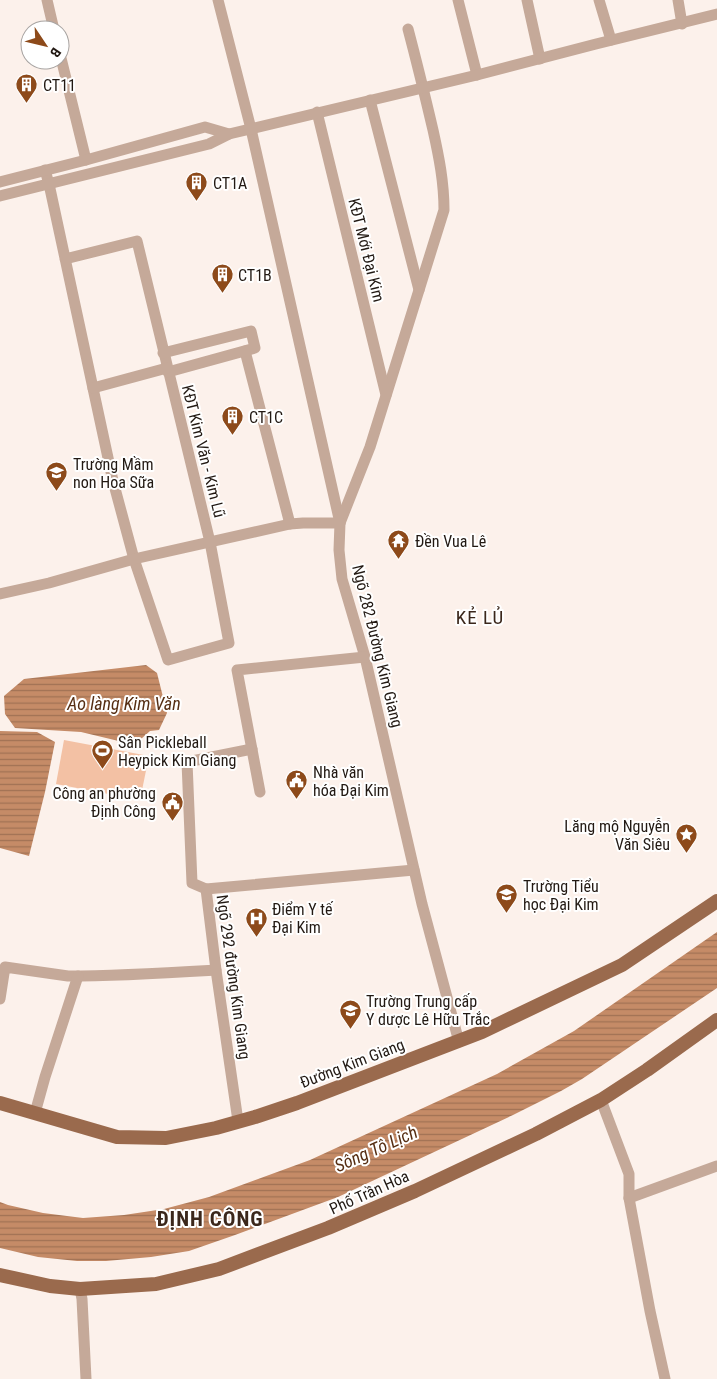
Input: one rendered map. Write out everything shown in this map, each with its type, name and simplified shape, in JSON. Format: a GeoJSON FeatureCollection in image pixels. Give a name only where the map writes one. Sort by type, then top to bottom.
{"type":"FeatureCollection","features":[{"type":"Feature","properties":{"kind":"main road","name":"Đường Kim Giang"},"geometry":{"type":"LineString","coordinates":[[0,1103],[117,1136],[166,1138],[238,1122],[297,1103],[482,1032],[622,964],[717,901]]}},
{"type":"Feature","properties":{"kind":"main road","name":"Phố Trần Hòa"},"geometry":{"type":"LineString","coordinates":[[0,1275],[50,1286],[80,1289],[156,1284],[220,1269],[286,1245],[415,1191],[536,1134],[601,1100],[717,1020]]}},
{"type":"Feature","properties":{"kind":"street"},"geometry":{"type":"LineString","coordinates":[[47,0],[52,20]]}},
{"type":"Feature","properties":{"kind":"street"},"geometry":{"type":"LineString","coordinates":[[218,0],[251,129],[340,523]]}},
{"type":"Feature","properties":{"kind":"street"},"geometry":{"type":"LineString","coordinates":[[458,0],[476,75]]}},
{"type":"Feature","properties":{"kind":"street"},"geometry":{"type":"LineString","coordinates":[[527,0],[540,59]]}},
{"type":"Feature","properties":{"kind":"street"},"geometry":{"type":"LineString","coordinates":[[599,0],[611,40]]}},
{"type":"Feature","properties":{"kind":"street"},"geometry":{"type":"LineString","coordinates":[[678,0],[682,24]]}},
{"type":"Feature","properties":{"kind":"street"},"geometry":{"type":"LineString","coordinates":[[0,196],[209,144],[230,134],[424,88],[717,14]]}},
{"type":"Feature","properties":{"kind":"street","name":"Ngõ 282 Đường Kim Giang"},"geometry":{"type":"LineString","coordinates":[[408,29],[424,88],[441,169],[444,210],[370,447],[340,523],[339,550],[342,579],[365,656],[422,904],[459,1042]]}},
{"type":"Feature","properties":{"kind":"street"},"geometry":{"type":"LineString","coordinates":[[64,70],[86,160]]}},
{"type":"Feature","properties":{"kind":"street"},"geometry":{"type":"LineString","coordinates":[[370,100],[419,290]]}},
{"type":"Feature","properties":{"kind":"street","name":"KĐT Mới Đại Kim"},"geometry":{"type":"LineString","coordinates":[[317,112],[386,395]]}},
{"type":"Feature","properties":{"kind":"street"},"geometry":{"type":"LineString","coordinates":[[0,182],[205,127],[230,134]]}},
{"type":"Feature","properties":{"kind":"street"},"geometry":{"type":"LineString","coordinates":[[205,127],[209,144]]}},
{"type":"Feature","properties":{"kind":"street","name":"KĐT Kim Văn - Kim Lũ"},"geometry":{"type":"LineString","coordinates":[[45,170],[113,481],[134,559],[168,660],[229,643],[210,542],[137,241],[65,259]]}},
{"type":"Feature","properties":{"kind":"street"},"geometry":{"type":"LineString","coordinates":[[163,353],[251,331],[256,348],[167,370]]}},
{"type":"Feature","properties":{"kind":"street"},"geometry":{"type":"LineString","coordinates":[[210,341],[215,359]]}},
{"type":"Feature","properties":{"kind":"street"},"geometry":{"type":"LineString","coordinates":[[245,351],[290,524]]}},
{"type":"Feature","properties":{"kind":"street","name":"KĐT Kim Văn - Kim Lũ"},"geometry":{"type":"LineString","coordinates":[[92,388],[167,370]]}},
{"type":"Feature","properties":{"kind":"street","name":"KĐT Kim Văn - Kim Lũ"},"geometry":{"type":"LineString","coordinates":[[0,594],[49,583],[134,559],[290,524],[340,523]]}},
{"type":"Feature","properties":{"kind":"street"},"geometry":{"type":"LineString","coordinates":[[260,792],[237,670],[365,656]]}},
{"type":"Feature","properties":{"kind":"street","name":"Ngõ 292 đường Kim Giang"},"geometry":{"type":"LineString","coordinates":[[238,1122],[206,890],[192,883],[187,762],[252,749]]}},
{"type":"Feature","properties":{"kind":"street"},"geometry":{"type":"LineString","coordinates":[[206,890],[414,870]]}},
{"type":"Feature","properties":{"kind":"street"},"geometry":{"type":"LineString","coordinates":[[0,998],[4,967],[68,976],[134,975],[216,970]]}},
{"type":"Feature","properties":{"kind":"street"},"geometry":{"type":"LineString","coordinates":[[36,1113],[45,1077],[78,976]]}},
{"type":"Feature","properties":{"kind":"street"},"geometry":{"type":"LineString","coordinates":[[601,1100],[630,1174],[629,1198],[650,1312],[665,1379]]}},
{"type":"Feature","properties":{"kind":"street"},"geometry":{"type":"LineString","coordinates":[[629,1198],[717,1166]]}},
{"type":"Feature","properties":{"kind":"street"},"geometry":{"type":"LineString","coordinates":[[80,1289],[86,1379]]}},
{"type":"Feature","properties":{"kind":"shaded area","name":"Sân Pickleball Heypick Kim Giang"},"geometry":{"type":"Polygon","coordinates":[[[64,740],[149,756],[140,800],[56,784],[64,740]]]}},
{"type":"Feature","properties":{"kind":"water","name":"Ao làng Kim Văn"},"geometry":{"type":"Polygon","coordinates":[[[146,665],[157,673],[167,713],[159,730],[150,731],[141,739],[127,743],[81,732],[15,728],[5,714],[4,696],[24,679],[146,665]]]}},
{"type":"Feature","properties":{"kind":"water"},"geometry":{"type":"Polygon","coordinates":[[[0,731],[37,732],[55,742],[29,856],[0,848],[0,731]]]}},
{"type":"Feature","properties":{"kind":"water","name":"Sông Tô Lịch"},"geometry":{"type":"Polygon","coordinates":[[[717,932],[717,988],[582,1079],[561,1091],[338,1197],[189,1251],[151,1257],[106,1261],[77,1261],[38,1257],[0,1248],[0,1202],[43,1213],[83,1218],[124,1215],[164,1209],[209,1197],[310,1160],[497,1074],[574,1031],[717,932]]]}},
{"type":"Feature","properties":{"kind":"place","name":"CT11"},"geometry":{"type":"Point","coordinates":[27,104]}},
{"type":"Feature","properties":{"kind":"place","name":"CT1A"},"geometry":{"type":"Point","coordinates":[197,202]}},
{"type":"Feature","properties":{"kind":"place","name":"CT1B"},"geometry":{"type":"Point","coordinates":[222,294]}},
{"type":"Feature","properties":{"kind":"place","name":"CT1C"},"geometry":{"type":"Point","coordinates":[233,436]}},
{"type":"Feature","properties":{"kind":"place","name":"Trường Mầm non Hoa Sữa"},"geometry":{"type":"Point","coordinates":[57,492]}},
{"type":"Feature","properties":{"kind":"place","name":"Đền Vua Lê"},"geometry":{"type":"Point","coordinates":[399,560]}},
{"type":"Feature","properties":{"kind":"place","name":"Sân Pickleball Heypick Kim Giang"},"geometry":{"type":"Point","coordinates":[102,770]}},
{"type":"Feature","properties":{"kind":"place","name":"Nhà văn hóa Đại Kim"},"geometry":{"type":"Point","coordinates":[297,800]}},
{"type":"Feature","properties":{"kind":"place","name":"Công an phường Định Công"},"geometry":{"type":"Point","coordinates":[172,821]}},
{"type":"Feature","properties":{"kind":"place","name":"Lăng mộ Nguyễn Văn Siêu"},"geometry":{"type":"Point","coordinates":[686,854]}},
{"type":"Feature","properties":{"kind":"place","name":"Trường Tiểu học Đại Kim"},"geometry":{"type":"Point","coordinates":[507,914]}},
{"type":"Feature","properties":{"kind":"place","name":"Điểm Y tế Đại Kim"},"geometry":{"type":"Point","coordinates":[256,937]}},
{"type":"Feature","properties":{"kind":"place","name":"Trường Trung cấp Y dược Lê Hữu Trắc"},"geometry":{"type":"Point","coordinates":[350,1029]}},
{"type":"Feature","properties":{"kind":"district","name":"KẺ LỦ"},"geometry":{"type":"Point","coordinates":[480,617]}},
{"type":"Feature","properties":{"kind":"district","name":"ĐỊNH CÔNG"},"geometry":{"type":"Point","coordinates":[210,1219]}}]}
